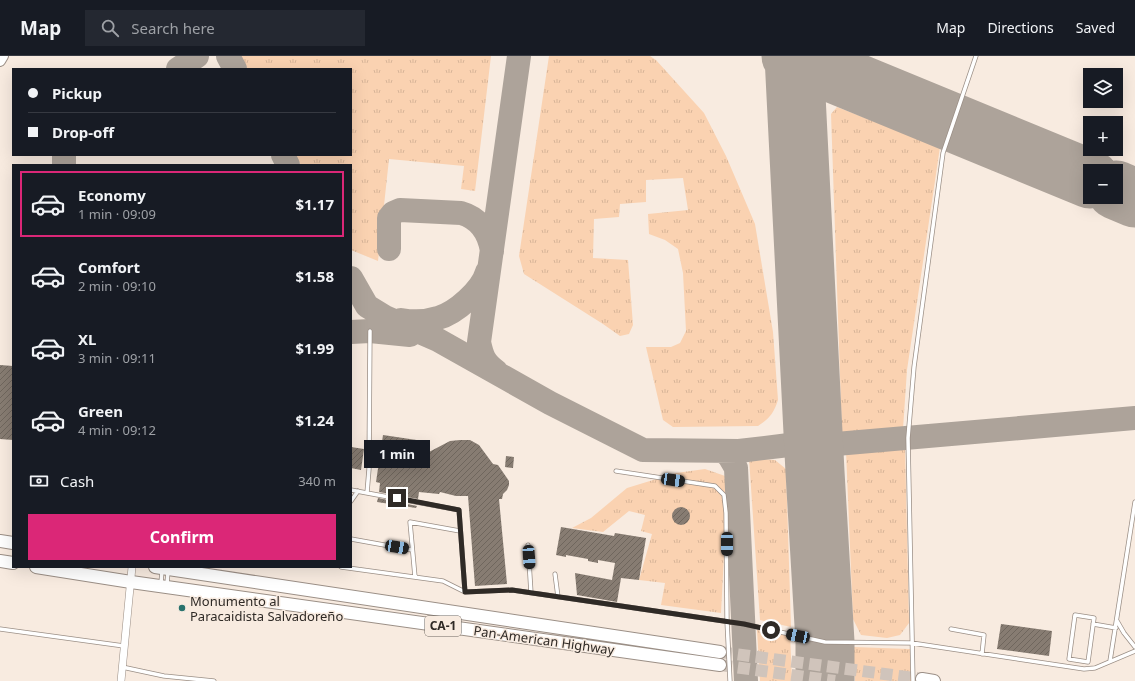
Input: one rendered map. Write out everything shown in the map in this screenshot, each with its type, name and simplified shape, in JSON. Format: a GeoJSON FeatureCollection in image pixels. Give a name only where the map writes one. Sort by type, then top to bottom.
{"type":"FeatureCollection","features":[{"type":"Feature","properties":{"kind":"highway"},"geometry":{"type":"LineString","coordinates":[[0,541],[12,543]]}},
{"type":"Feature","properties":{"kind":"highway"},"geometry":{"type":"LineString","coordinates":[[0,561],[12,563]]}},
{"type":"Feature","properties":{"kind":"highway","name":"Pan-American Highway"},"geometry":{"type":"LineString","coordinates":[[42,568],[163,587],[720,665]]}},
{"type":"Feature","properties":{"kind":"highway","name":"Pan-American Highway"},"geometry":{"type":"LineString","coordinates":[[164,568],[720,652]]}},
{"type":"Feature","properties":{"kind":"highway"},"geometry":{"type":"LineString","coordinates":[[918,680],[934,681]]}},
{"type":"Feature","properties":{"kind":"street"},"geometry":{"type":"LineString","coordinates":[[0,61],[4,56]]}},
{"type":"Feature","properties":{"kind":"street"},"geometry":{"type":"LineString","coordinates":[[120,681],[132,568]]}},
{"type":"Feature","properties":{"kind":"lane"},"geometry":{"type":"LineString","coordinates":[[918,680],[912,643],[908,438],[914,367],[943,153],[976,56]]}},
{"type":"Feature","properties":{"kind":"lane"},"geometry":{"type":"LineString","coordinates":[[367,492],[370,469],[370,331]]}},
{"type":"Feature","properties":{"kind":"lane"},"geometry":{"type":"LineString","coordinates":[[616,471],[715,486],[724,495],[726,513],[727,621],[730,681]]}},
{"type":"Feature","properties":{"kind":"lane"},"geometry":{"type":"LineString","coordinates":[[352,490],[459,510],[465,592]]}},
{"type":"Feature","properties":{"kind":"lane"},"geometry":{"type":"LineString","coordinates":[[352,500],[358,491]]}},
{"type":"Feature","properties":{"kind":"lane"},"geometry":{"type":"LineString","coordinates":[[1110,661],[1135,502]]}},
{"type":"Feature","properties":{"kind":"lane"},"geometry":{"type":"LineString","coordinates":[[415,577],[410,522],[460,531]]}},
{"type":"Feature","properties":{"kind":"lane"},"geometry":{"type":"LineString","coordinates":[[352,539],[412,550]]}},
{"type":"Feature","properties":{"kind":"lane"},"geometry":{"type":"LineString","coordinates":[[528,545],[531,593]]}},
{"type":"Feature","properties":{"kind":"lane"},"geometry":{"type":"LineString","coordinates":[[163,587],[164,568]]}},
{"type":"Feature","properties":{"kind":"lane"},"geometry":{"type":"LineString","coordinates":[[163,587],[164,568]]}},
{"type":"Feature","properties":{"kind":"lane"},"geometry":{"type":"LineString","coordinates":[[348,568],[443,581],[465,592],[512,590],[727,621],[825,642],[912,643],[1084,669],[1095,668],[1135,651]]}},
{"type":"Feature","properties":{"kind":"lane"},"geometry":{"type":"LineString","coordinates":[[555,574],[558,597]]}},
{"type":"Feature","properties":{"kind":"lane"},"geometry":{"type":"LineString","coordinates":[[1075,615],[1094,618],[1093,624],[1088,662],[1069,659],[1075,615]]}},
{"type":"Feature","properties":{"kind":"lane"},"geometry":{"type":"LineString","coordinates":[[1117,621],[1135,647]]}},
{"type":"Feature","properties":{"kind":"lane"},"geometry":{"type":"LineString","coordinates":[[1093,624],[1116,628]]}},
{"type":"Feature","properties":{"kind":"lane"},"geometry":{"type":"LineString","coordinates":[[0,629],[124,646]]}},
{"type":"Feature","properties":{"kind":"lane"},"geometry":{"type":"LineString","coordinates":[[951,629],[984,635],[982,654]]}},
{"type":"Feature","properties":{"kind":"lane"},"geometry":{"type":"LineString","coordinates":[[122,667],[164,676],[214,681]]}},
{"type":"Feature","properties":{"kind":"green space"},"geometry":{"type":"Polygon","coordinates":[[[236,56],[491,56],[475,191],[461,189],[464,166],[389,159],[378,261],[352,250],[352,164],[300,164],[296,156],[352,156],[352,68],[243,68],[236,56]]]}},
{"type":"Feature","properties":{"kind":"green space"},"geometry":{"type":"Polygon","coordinates":[[[549,56],[650,56],[656,60],[704,113],[726,156],[755,224],[773,332],[778,400],[771,415],[758,426],[673,427],[663,420],[646,347],[671,347],[680,343],[686,331],[683,273],[678,249],[665,240],[649,234],[648,214],[688,210],[683,178],[646,180],[646,202],[620,204],[619,217],[594,219],[593,258],[628,260],[633,325],[629,334],[620,336],[524,274],[519,256],[549,56]]]}},
{"type":"Feature","properties":{"kind":"green space"},"geometry":{"type":"Polygon","coordinates":[[[837,107],[940,147],[907,370],[903,429],[842,433],[831,114],[837,107]]]}},
{"type":"Feature","properties":{"kind":"green space"},"geometry":{"type":"Polygon","coordinates":[[[905,446],[909,623],[900,635],[887,638],[861,635],[853,619],[846,451],[905,446]]]}},
{"type":"Feature","properties":{"kind":"green space"},"geometry":{"type":"Polygon","coordinates":[[[749,458],[775,460],[786,469],[791,627],[760,620],[749,458]]]}},
{"type":"Feature","properties":{"kind":"green space"},"geometry":{"type":"Polygon","coordinates":[[[705,469],[728,477],[721,613],[661,605],[665,583],[639,580],[652,534],[641,531],[645,515],[629,511],[603,532],[572,528],[591,518],[627,488],[676,473],[705,469]]]}},
{"type":"Feature","properties":{"kind":"green space"},"geometry":{"type":"Polygon","coordinates":[[[757,630],[790,633],[792,681],[760,681],[757,630]]]}},
{"type":"Feature","properties":{"kind":"green space"},"geometry":{"type":"Polygon","coordinates":[[[853,647],[910,649],[911,681],[855,681],[853,647]]]}},
{"type":"Feature","properties":{"kind":"building"},"geometry":{"type":"Polygon","coordinates":[[[0,365],[12,366],[12,440],[0,439],[0,365]]]}},
{"type":"Feature","properties":{"kind":"building"},"geometry":{"type":"Polygon","coordinates":[[[383,435],[430,442],[429,452],[450,441],[470,440],[479,445],[493,464],[498,465],[509,481],[509,485],[503,494],[502,499],[499,499],[507,584],[475,586],[468,496],[456,496],[440,492],[439,494],[419,492],[418,499],[379,492],[380,483],[376,482],[383,435]]]}},
{"type":"Feature","properties":{"kind":"building"},"geometry":{"type":"Polygon","coordinates":[[[352,447],[364,449],[361,470],[352,468],[352,447]]]}},
{"type":"Feature","properties":{"kind":"building"},"geometry":{"type":"Polygon","coordinates":[[[506,456],[514,457],[513,468],[505,467],[506,456]]]}},
{"type":"Feature","properties":{"kind":"building"},"geometry":{"type":"Polygon","coordinates":[[[378,498],[417,506],[416,508],[377,502],[378,498]]]}},
{"type":"Feature","properties":{"kind":"building"},"geometry":{"type":"Polygon","coordinates":[[[677,507],[685,507],[690,512],[688,523],[685,525],[677,525],[672,520],[672,512],[677,507]]]}},
{"type":"Feature","properties":{"kind":"building"},"geometry":{"type":"Polygon","coordinates":[[[561,527],[614,536],[615,533],[646,538],[639,580],[621,578],[617,602],[577,595],[575,573],[612,580],[615,563],[598,560],[598,563],[588,561],[588,559],[566,555],[566,557],[556,555],[561,527]]]}},
{"type":"Feature","properties":{"kind":"building"},"geometry":{"type":"Polygon","coordinates":[[[1001,624],[1052,631],[1049,656],[997,649],[1001,624]]]}},
{"type":"Feature","properties":{"kind":"taxiway"},"geometry":{"type":"LineString","coordinates":[[179,68],[197,56]]}},
{"type":"Feature","properties":{"kind":"taxiway"},"geometry":{"type":"LineString","coordinates":[[228,56],[234,68]]}},
{"type":"Feature","properties":{"kind":"taxiway"},"geometry":{"type":"LineString","coordinates":[[496,371],[484,358],[479,342],[519,56]]}},
{"type":"Feature","properties":{"kind":"taxiway"},"geometry":{"type":"LineString","coordinates":[[781,56],[790,66],[795,76]]}},
{"type":"Feature","properties":{"kind":"taxiway"},"geometry":{"type":"LineString","coordinates":[[64,156],[64,164]]}},
{"type":"Feature","properties":{"kind":"taxiway"},"geometry":{"type":"LineString","coordinates":[[284,156],[288,164]]}},
{"type":"Feature","properties":{"kind":"taxiway"},"geometry":{"type":"LineString","coordinates":[[389,249],[389,218],[393,213],[400,210],[461,213],[467,215],[478,222],[486,232],[492,251]]}},
{"type":"Feature","properties":{"kind":"taxiway"},"geometry":{"type":"LineString","coordinates":[[401,320],[429,320],[438,318],[453,311],[474,293],[480,286],[487,272]]}},
{"type":"Feature","properties":{"kind":"taxiway"},"geometry":{"type":"LineString","coordinates":[[352,280],[367,306],[385,317],[438,340],[550,403],[643,450],[739,451],[789,445],[804,436],[812,414]]}},
{"type":"Feature","properties":{"kind":"taxiway"},"geometry":{"type":"LineString","coordinates":[[352,332],[370,331],[410,335]]}},
{"type":"Feature","properties":{"kind":"taxiway"},"geometry":{"type":"LineString","coordinates":[[813,446],[1135,418]]}},
{"type":"Feature","properties":{"kind":"taxiway"},"geometry":{"type":"LineString","coordinates":[[789,445],[800,449],[807,454],[815,472]]}},
{"type":"Feature","properties":{"kind":"taxiway"},"geometry":{"type":"LineString","coordinates":[[723,451],[729,456],[736,468],[746,681]]}},
{"type":"Feature","properties":{"kind":"runway"},"geometry":{"type":"LineString","coordinates":[[791,56],[1083,176]]}},
{"type":"Feature","properties":{"kind":"runway"},"geometry":{"type":"LineString","coordinates":[[794,56],[825,642],[825,681]]}},
{"type":"Feature","properties":{"kind":"runway"},"geometry":{"type":"LineString","coordinates":[[1123,193],[1135,198]]}},
{"type":"Feature","properties":{"kind":"tunnel"},"geometry":{"type":"LineString","coordinates":[[720,652],[922,679]]}},
{"type":"Feature","properties":{"kind":"tunnel"},"geometry":{"type":"LineString","coordinates":[[720,665],[835,681]]}},
{"type":"Feature","properties":{"kind":"place","name":"Monumento al Paracaidista Salvadoreño"},"geometry":{"type":"Point","coordinates":[182,608]}},
{"type":"Feature","properties":{"kind":"route"},"geometry":{"type":"LineString","coordinates":[[397,498],[459,510],[465,592],[512,590],[744,624],[771,630]]}}]}
